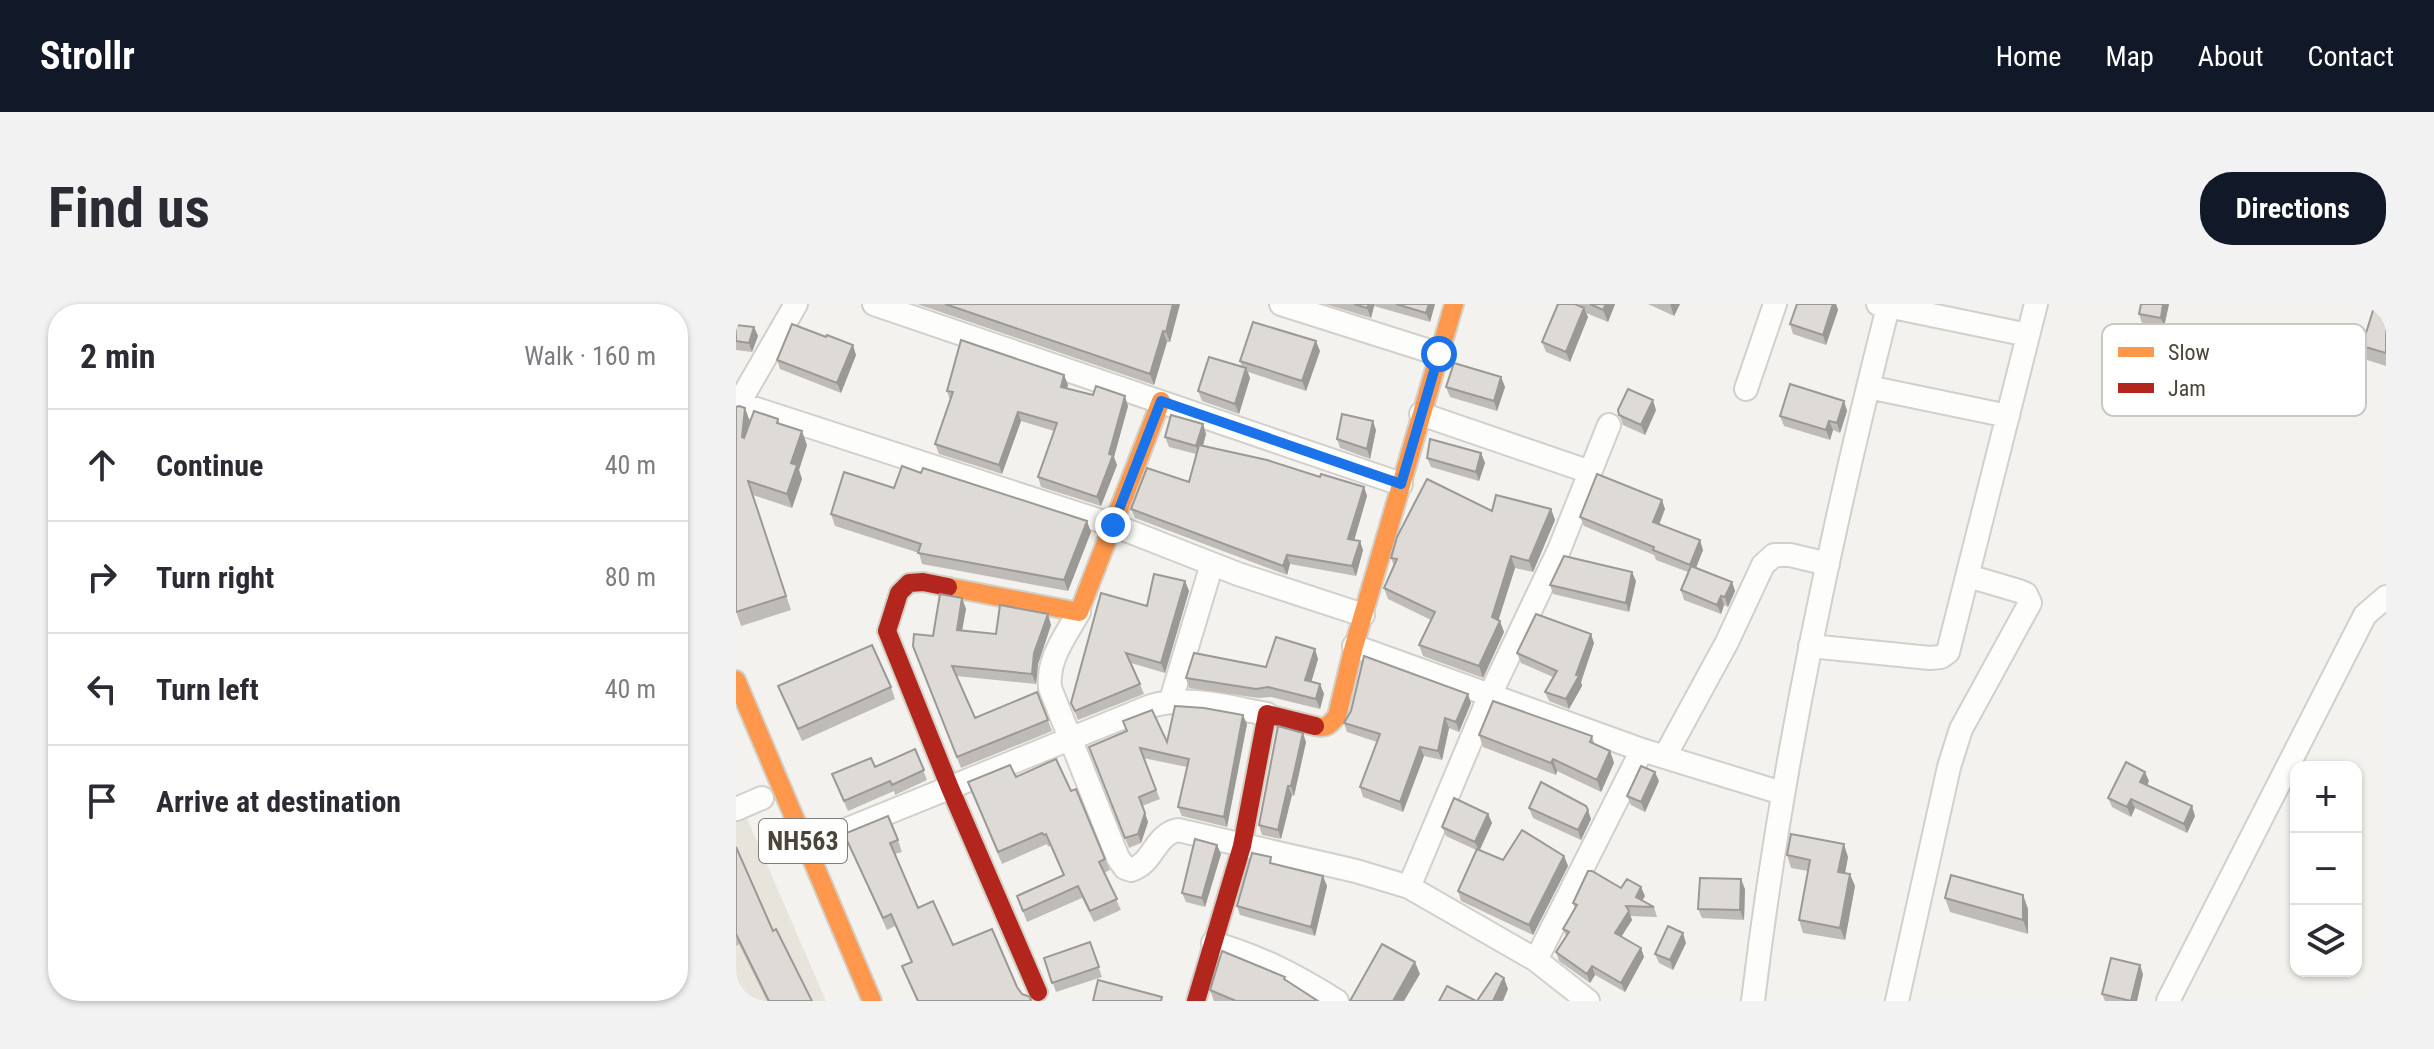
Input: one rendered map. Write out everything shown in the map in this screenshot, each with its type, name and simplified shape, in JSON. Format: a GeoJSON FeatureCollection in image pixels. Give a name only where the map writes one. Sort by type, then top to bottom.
{"type":"FeatureCollection","features":[{"type":"Feature","properties":{"kind":"main road"},"geometry":{"type":"LineString","coordinates":[[1196,1001],[1242,846],[1267,714],[1323,728],[1337,716],[1354,646],[1454,304]]}},
{"type":"Feature","properties":{"kind":"main road"},"geometry":{"type":"LineString","coordinates":[[1038,992],[950,788],[887,631],[899,593],[909,583],[923,582],[1079,612],[1161,401]]}},
{"type":"Feature","properties":{"kind":"main road","name":"NH563"},"geometry":{"type":"LineString","coordinates":[[736,680],[872,1001]]}},
{"type":"Feature","properties":{"kind":"street"},"geometry":{"type":"LineString","coordinates":[[796,304],[737,405],[1113,525],[1212,564],[1363,615]]}},
{"type":"Feature","properties":{"kind":"street"},"geometry":{"type":"LineString","coordinates":[[874,304],[1401,484]]}},
{"type":"Feature","properties":{"kind":"street"},"geometry":{"type":"LineString","coordinates":[[1281,304],[1439,354]]}},
{"type":"Feature","properties":{"kind":"street"},"geometry":{"type":"LineString","coordinates":[[1746,389],[1775,304]]}},
{"type":"Feature","properties":{"kind":"street"},"geometry":{"type":"LineString","coordinates":[[1810,646],[1930,658],[1941,657],[1948,652],[2036,304]]}},
{"type":"Feature","properties":{"kind":"street"},"geometry":{"type":"LineString","coordinates":[[1753,1001],[1782,793],[1883,305],[2028,335]]}},
{"type":"Feature","properties":{"kind":"street"},"geometry":{"type":"LineString","coordinates":[[1868,387],[2008,416]]}},
{"type":"Feature","properties":{"kind":"street"},"geometry":{"type":"LineString","coordinates":[[1421,414],[1590,472]]}},
{"type":"Feature","properties":{"kind":"street"},"geometry":{"type":"LineString","coordinates":[[1409,887],[1490,695],[1559,550],[1609,425]]}},
{"type":"Feature","properties":{"kind":"street"},"geometry":{"type":"LineString","coordinates":[[1665,756],[1727,642],[1763,565],[1774,555],[1790,555],[1828,564]]}},
{"type":"Feature","properties":{"kind":"street"},"geometry":{"type":"LineString","coordinates":[[1171,700],[1212,564]]}},
{"type":"Feature","properties":{"kind":"street"},"geometry":{"type":"LineString","coordinates":[[1897,1001],[1949,767],[1961,729],[2030,603],[2026,594],[1968,576]]}},
{"type":"Feature","properties":{"kind":"street"},"geometry":{"type":"LineString","coordinates":[[2168,1001],[2365,615],[2386,597]]}},
{"type":"Feature","properties":{"kind":"street"},"geometry":{"type":"LineString","coordinates":[[1079,612],[1053,657],[1050,688],[1118,858],[1125,868],[1140,867],[1167,832],[1178,830],[1356,871],[1409,887],[1536,960],[1588,1001]]}},
{"type":"Feature","properties":{"kind":"street"},"geometry":{"type":"LineString","coordinates":[[1354,646],[1642,750],[1782,793]]}},
{"type":"Feature","properties":{"kind":"street"},"geometry":{"type":"LineString","coordinates":[[806,846],[1171,700],[1267,714]]}},
{"type":"Feature","properties":{"kind":"street"},"geometry":{"type":"LineString","coordinates":[[1536,960],[1642,750]]}},
{"type":"Feature","properties":{"kind":"street"},"geometry":{"type":"LineString","coordinates":[[736,809],[762,799]]}},
{"type":"Feature","properties":{"kind":"street"},"geometry":{"type":"LineString","coordinates":[[1213,943],[1253,954],[1293,973],[1337,1001]]}},
{"type":"Feature","properties":{"kind":"shaded area"},"geometry":{"type":"Polygon","coordinates":[[[736,793],[826,1001],[736,1001],[736,793]]]}},
{"type":"Feature","properties":{"kind":"building"},"geometry":{"type":"Polygon","coordinates":[[[945,304],[1173,304],[1150,374],[945,304]]]}},
{"type":"Feature","properties":{"kind":"building"},"geometry":{"type":"Polygon","coordinates":[[[1396,304],[1429,304],[1426,313],[1396,304]]]}},
{"type":"Feature","properties":{"kind":"building"},"geometry":{"type":"Polygon","coordinates":[[[1558,304],[1575,304],[1584,308],[1566,352],[1542,342],[1558,304]]]}},
{"type":"Feature","properties":{"kind":"building"},"geometry":{"type":"Polygon","coordinates":[[[1590,304],[1606,304],[1603,310],[1590,304]]]}},
{"type":"Feature","properties":{"kind":"building"},"geometry":{"type":"Polygon","coordinates":[[[1797,304],[1833,304],[1823,335],[1790,324],[1797,304]]]}},
{"type":"Feature","properties":{"kind":"building"},"geometry":{"type":"Polygon","coordinates":[[[2141,304],[2163,304],[2161,318],[2139,314],[2141,304]]]}},
{"type":"Feature","properties":{"kind":"building"},"geometry":{"type":"Polygon","coordinates":[[[2375,304],[2386,304],[2386,353],[2366,347],[2366,333],[2375,304]]]}},
{"type":"Feature","properties":{"kind":"building"},"geometry":{"type":"Polygon","coordinates":[[[1253,322],[1316,341],[1302,381],[1240,361],[1253,322]]]}},
{"type":"Feature","properties":{"kind":"building"},"geometry":{"type":"Polygon","coordinates":[[[792,324],[853,345],[837,383],[777,360],[792,324]]]}},
{"type":"Feature","properties":{"kind":"building"},"geometry":{"type":"Polygon","coordinates":[[[736,325],[754,327],[749,343],[736,341],[736,325]]]}},
{"type":"Feature","properties":{"kind":"building"},"geometry":{"type":"Polygon","coordinates":[[[961,340],[1064,375],[1061,387],[1093,395],[1096,386],[1125,396],[1109,454],[1113,455],[1097,497],[1038,477],[1057,423],[1018,412],[999,465],[935,444],[953,392],[947,391],[961,340]]]}},
{"type":"Feature","properties":{"kind":"building"},"geometry":{"type":"Polygon","coordinates":[[[1209,357],[1246,368],[1235,404],[1198,391],[1209,357]]]}},
{"type":"Feature","properties":{"kind":"building"},"geometry":{"type":"Polygon","coordinates":[[[1454,363],[1501,377],[1494,401],[1446,387],[1454,363]]]}},
{"type":"Feature","properties":{"kind":"building"},"geometry":{"type":"Polygon","coordinates":[[[1790,384],[1844,401],[1837,423],[1829,421],[1826,430],[1780,416],[1790,384]]]}},
{"type":"Feature","properties":{"kind":"building"},"geometry":{"type":"Polygon","coordinates":[[[1628,389],[1653,400],[1641,425],[1619,415],[1618,410],[1628,389]]]}},
{"type":"Feature","properties":{"kind":"building"},"geometry":{"type":"Polygon","coordinates":[[[736,407],[745,408],[744,438],[754,411],[802,431],[791,463],[797,465],[787,494],[748,481],[786,596],[736,612],[736,407]]]}},
{"type":"Feature","properties":{"kind":"building"},"geometry":{"type":"Polygon","coordinates":[[[1342,414],[1373,421],[1367,449],[1337,439],[1342,414]]]}},
{"type":"Feature","properties":{"kind":"building"},"geometry":{"type":"Polygon","coordinates":[[[1171,415],[1203,424],[1196,446],[1165,437],[1171,415]]]}},
{"type":"Feature","properties":{"kind":"building"},"geometry":{"type":"Polygon","coordinates":[[[1430,439],[1481,453],[1476,472],[1427,458],[1430,439]]]}},
{"type":"Feature","properties":{"kind":"building"},"geometry":{"type":"Polygon","coordinates":[[[1199,445],[1364,487],[1348,539],[1360,541],[1352,566],[1287,555],[1283,566],[1131,509],[1147,468],[1189,482],[1199,445]]]}},
{"type":"Feature","properties":{"kind":"building"},"geometry":{"type":"Polygon","coordinates":[[[902,466],[921,473],[923,468],[1087,521],[1064,580],[918,553],[921,544],[831,514],[844,472],[894,488],[902,466]]]}},
{"type":"Feature","properties":{"kind":"building"},"geometry":{"type":"Polygon","coordinates":[[[1597,474],[1662,500],[1653,522],[1700,540],[1690,565],[1580,517],[1597,474]]]}},
{"type":"Feature","properties":{"kind":"building"},"geometry":{"type":"Polygon","coordinates":[[[1427,479],[1492,511],[1496,495],[1551,509],[1529,561],[1511,556],[1492,617],[1500,621],[1479,666],[1419,645],[1435,612],[1384,588],[1397,559],[1391,558],[1397,537],[1427,479]]]}},
{"type":"Feature","properties":{"kind":"building"},"geometry":{"type":"Polygon","coordinates":[[[1564,556],[1632,572],[1626,603],[1550,585],[1564,556]]]}},
{"type":"Feature","properties":{"kind":"building"},"geometry":{"type":"Polygon","coordinates":[[[1691,566],[1732,582],[1717,605],[1681,590],[1691,566]]]}},
{"type":"Feature","properties":{"kind":"building"},"geometry":{"type":"Polygon","coordinates":[[[1154,574],[1185,581],[1161,663],[1126,653],[1140,684],[1075,711],[1071,703],[1101,593],[1147,606],[1154,574]]]}},
{"type":"Feature","properties":{"kind":"building"},"geometry":{"type":"Polygon","coordinates":[[[940,594],[962,598],[957,630],[996,634],[1000,605],[1048,614],[1034,653],[1032,674],[952,666],[975,718],[1037,692],[1048,720],[957,757],[913,646],[914,634],[933,636],[940,594]]]}},
{"type":"Feature","properties":{"kind":"building"},"geometry":{"type":"Polygon","coordinates":[[[1536,614],[1591,634],[1576,675],[1579,676],[1566,699],[1545,692],[1557,671],[1517,653],[1536,614]]]}},
{"type":"Feature","properties":{"kind":"building"},"geometry":{"type":"Polygon","coordinates":[[[1276,637],[1315,649],[1305,680],[1320,684],[1316,699],[1268,687],[1256,689],[1186,678],[1194,653],[1266,667],[1276,637]]]}},
{"type":"Feature","properties":{"kind":"building"},"geometry":{"type":"Polygon","coordinates":[[[872,645],[891,687],[798,729],[778,686],[872,645]]]}},
{"type":"Feature","properties":{"kind":"building"},"geometry":{"type":"Polygon","coordinates":[[[1364,656],[1468,694],[1456,722],[1445,718],[1438,751],[1420,747],[1400,802],[1360,787],[1380,734],[1344,723],[1351,711],[1364,656]]]}},
{"type":"Feature","properties":{"kind":"building"},"geometry":{"type":"Polygon","coordinates":[[[1493,701],[1592,736],[1590,742],[1610,751],[1597,780],[1553,759],[1551,763],[1479,735],[1493,701]]]}},
{"type":"Feature","properties":{"kind":"building"},"geometry":{"type":"Polygon","coordinates":[[[1175,706],[1243,715],[1224,817],[1178,807],[1189,759],[1140,748],[1156,790],[1139,797],[1145,813],[1138,834],[1125,838],[1089,747],[1127,731],[1123,721],[1152,710],[1167,742],[1175,706]]]}},
{"type":"Feature","properties":{"kind":"building"},"geometry":{"type":"Polygon","coordinates":[[[1278,726],[1303,733],[1278,830],[1259,825],[1278,726]]]}},
{"type":"Feature","properties":{"kind":"building"},"geometry":{"type":"Polygon","coordinates":[[[915,749],[924,770],[892,785],[890,781],[844,801],[832,774],[871,758],[875,767],[915,749]]]}},
{"type":"Feature","properties":{"kind":"building"},"geometry":{"type":"Polygon","coordinates":[[[1056,759],[1071,791],[1076,789],[1105,859],[1099,862],[1117,899],[1090,911],[1078,886],[1023,911],[1017,896],[1064,875],[1046,834],[998,852],[968,782],[1010,765],[1016,777],[1056,759]]]}},
{"type":"Feature","properties":{"kind":"building"},"geometry":{"type":"Polygon","coordinates":[[[2126,762],[2145,772],[2140,782],[2192,806],[2184,824],[2131,799],[2127,807],[2108,798],[2126,762]]]}},
{"type":"Feature","properties":{"kind":"building"},"geometry":{"type":"Polygon","coordinates":[[[1641,766],[1655,772],[1641,802],[1627,796],[1641,766]]]}},
{"type":"Feature","properties":{"kind":"building"},"geometry":{"type":"Polygon","coordinates":[[[1541,782],[1586,806],[1588,810],[1578,830],[1529,808],[1541,782]]]}},
{"type":"Feature","properties":{"kind":"building"},"geometry":{"type":"Polygon","coordinates":[[[1454,798],[1488,814],[1475,842],[1442,827],[1454,798]]]}},
{"type":"Feature","properties":{"kind":"building"},"geometry":{"type":"Polygon","coordinates":[[[888,816],[898,840],[890,843],[918,908],[933,901],[953,945],[992,929],[1017,987],[1031,1001],[918,1001],[902,966],[912,962],[891,914],[883,918],[844,834],[888,816]]]}},
{"type":"Feature","properties":{"kind":"building"},"geometry":{"type":"Polygon","coordinates":[[[1522,830],[1564,856],[1529,925],[1458,891],[1477,849],[1503,860],[1522,830]]]}},
{"type":"Feature","properties":{"kind":"building"},"geometry":{"type":"Polygon","coordinates":[[[1791,834],[1844,844],[1838,872],[1850,874],[1840,928],[1799,920],[1810,860],[1787,855],[1791,834]]]}},
{"type":"Feature","properties":{"kind":"building"},"geometry":{"type":"Polygon","coordinates":[[[1195,839],[1217,845],[1202,898],[1182,893],[1195,839]]]}},
{"type":"Feature","properties":{"kind":"building"},"geometry":{"type":"Polygon","coordinates":[[[736,847],[773,931],[776,929],[812,1001],[769,1001],[736,934],[736,847]]]}},
{"type":"Feature","properties":{"kind":"building"},"geometry":{"type":"Polygon","coordinates":[[[1252,853],[1271,857],[1270,863],[1323,876],[1311,927],[1237,906],[1252,853]]]}},
{"type":"Feature","properties":{"kind":"building"},"geometry":{"type":"Polygon","coordinates":[[[1588,871],[1621,888],[1627,879],[1641,887],[1636,897],[1654,907],[1626,906],[1629,911],[1615,933],[1641,948],[1621,983],[1592,966],[1587,974],[1556,952],[1569,932],[1563,929],[1577,905],[1573,903],[1588,871]]]}},
{"type":"Feature","properties":{"kind":"building"},"geometry":{"type":"Polygon","coordinates":[[[1951,875],[2023,895],[2023,920],[1945,898],[1951,875]]]}},
{"type":"Feature","properties":{"kind":"building"},"geometry":{"type":"Polygon","coordinates":[[[1700,878],[1741,879],[1740,910],[1698,909],[1700,878]]]}},
{"type":"Feature","properties":{"kind":"building"},"geometry":{"type":"Polygon","coordinates":[[[1668,926],[1683,933],[1670,960],[1655,954],[1668,926]]]}},
{"type":"Feature","properties":{"kind":"building"},"geometry":{"type":"Polygon","coordinates":[[[1090,942],[1099,967],[1052,983],[1044,958],[1090,942]]]}},
{"type":"Feature","properties":{"kind":"building"},"geometry":{"type":"Polygon","coordinates":[[[1382,944],[1415,962],[1393,1001],[1350,1001],[1382,944]]]}},
{"type":"Feature","properties":{"kind":"building"},"geometry":{"type":"Polygon","coordinates":[[[1222,951],[1285,977],[1318,1001],[1236,1001],[1210,990],[1222,951]]]}},
{"type":"Feature","properties":{"kind":"building"},"geometry":{"type":"Polygon","coordinates":[[[2111,958],[2140,965],[2131,1001],[2102,994],[2111,958]]]}},
{"type":"Feature","properties":{"kind":"building"},"geometry":{"type":"Polygon","coordinates":[[[1496,973],[1504,978],[1493,1001],[1477,1001],[1496,973]]]}},
{"type":"Feature","properties":{"kind":"building"},"geometry":{"type":"Polygon","coordinates":[[[1098,980],[1162,997],[1161,1001],[1093,1001],[1098,980]]]}},
{"type":"Feature","properties":{"kind":"building"},"geometry":{"type":"Polygon","coordinates":[[[1447,986],[1476,1001],[1439,1001],[1447,986]]]}},
{"type":"Feature","properties":{"kind":"traffic: slow"},"geometry":{"type":"LineString","coordinates":[[1315,726],[1328,726],[1337,716],[1354,646],[1454,304]]}},
{"type":"Feature","properties":{"kind":"traffic: slow"},"geometry":{"type":"LineString","coordinates":[[948,587],[1079,612],[1161,401]]}},
{"type":"Feature","properties":{"kind":"traffic: slow"},"geometry":{"type":"LineString","coordinates":[[736,680],[872,1001]]}},
{"type":"Feature","properties":{"kind":"traffic: jam"},"geometry":{"type":"LineString","coordinates":[[948,587],[923,582],[909,583],[899,593],[887,631],[950,788],[1038,992]]}},
{"type":"Feature","properties":{"kind":"traffic: jam"},"geometry":{"type":"LineString","coordinates":[[1196,1001],[1242,846],[1267,714],[1315,726]]}},
{"type":"Feature","properties":{"kind":"route"},"geometry":{"type":"LineString","coordinates":[[1113,525],[1161,401],[1401,484],[1439,354]]}}]}
